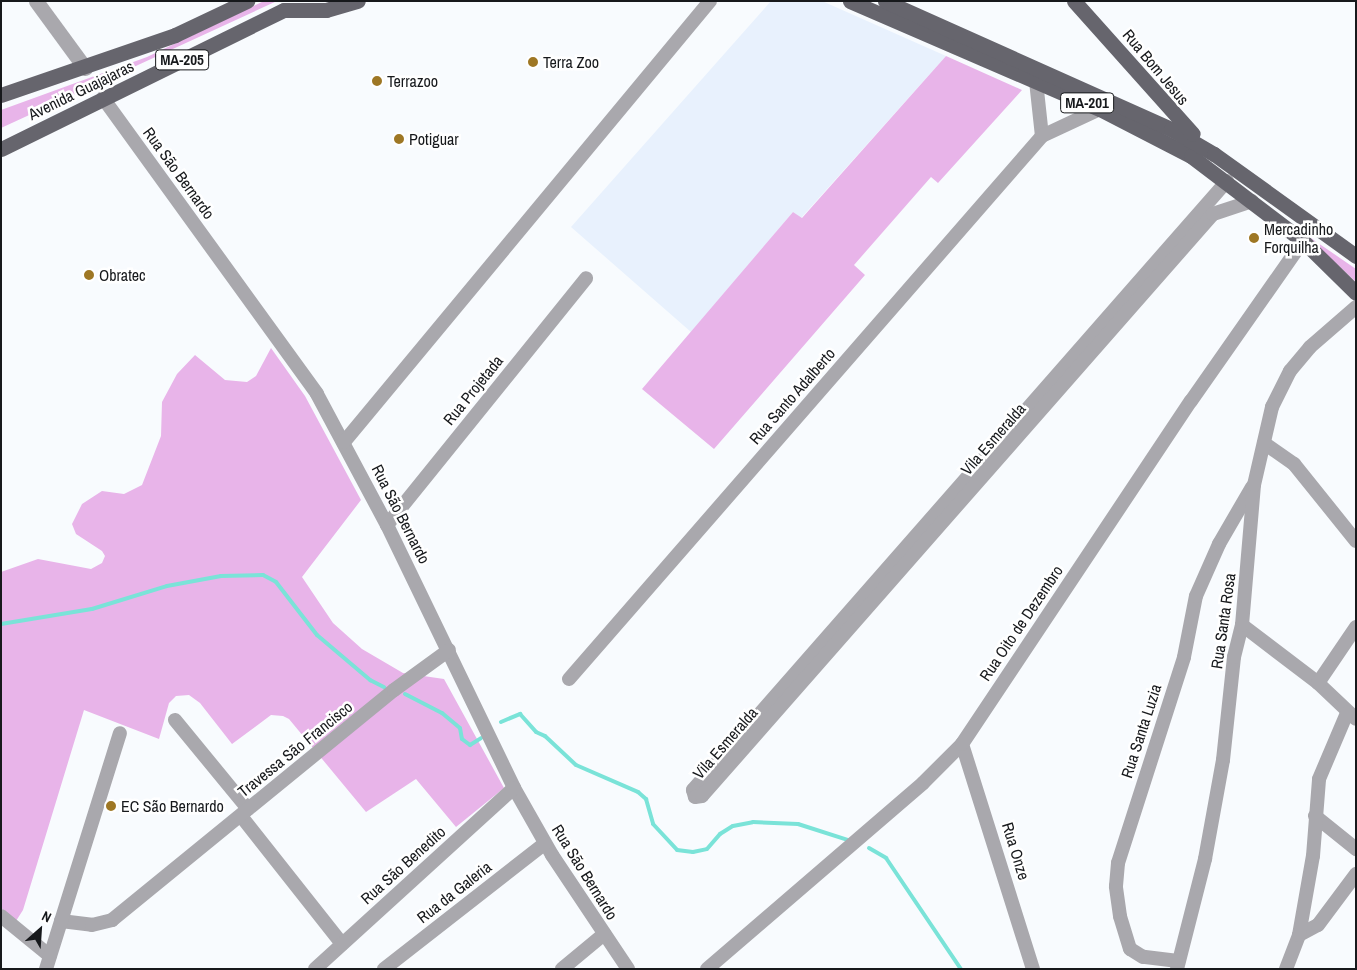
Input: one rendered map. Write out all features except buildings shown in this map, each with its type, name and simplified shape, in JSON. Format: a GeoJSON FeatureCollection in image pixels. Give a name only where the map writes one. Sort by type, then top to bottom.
{"type":"FeatureCollection","features":[{"type":"Feature","properties":{"kind":"main road","name":"Avenida Guajajaras"},"geometry":{"type":"LineString","coordinates":[[1,95],[85,68],[175,35],[247,1]]}},
{"type":"Feature","properties":{"kind":"main road","name":"Avenida Guajajaras"},"geometry":{"type":"LineString","coordinates":[[1,149],[284,10],[326,10],[358,1]]}},
{"type":"Feature","properties":{"kind":"main road","name":"MA-201"},"geometry":{"type":"LineString","coordinates":[[850,1],[1100,109],[1191,156],[1227,181],[1303,241],[1355,292]]}},
{"type":"Feature","properties":{"kind":"main road","name":"MA-201"},"geometry":{"type":"LineString","coordinates":[[885,1],[1113,100],[1214,154],[1356,256]]}},
{"type":"Feature","properties":{"kind":"main road","name":"Rua Bom Jesus"},"geometry":{"type":"LineString","coordinates":[[1074,1],[1174,116],[1214,154]]}},
{"type":"Feature","properties":{"kind":"main road"},"geometry":{"type":"LineString","coordinates":[[1,100],[85,68]]}},
{"type":"Feature","properties":{"kind":"main road"},"geometry":{"type":"LineString","coordinates":[[1,139],[79,110]]}},
{"type":"Feature","properties":{"kind":"street"},"geometry":{"type":"LineString","coordinates":[[36,1],[85,68]]}},
{"type":"Feature","properties":{"kind":"street"},"geometry":{"type":"LineString","coordinates":[[344,442],[710,1]]}},
{"type":"Feature","properties":{"kind":"street"},"geometry":{"type":"LineString","coordinates":[[1036,81],[1042,136]]}},
{"type":"Feature","properties":{"kind":"street","name":"Rua São Bernardo"},"geometry":{"type":"LineString","coordinates":[[103,98],[298,366],[344,442],[449,650],[514,788],[545,844],[628,969]]}},
{"type":"Feature","properties":{"kind":"street","name":"Rua Santo Adalberto"},"geometry":{"type":"LineString","coordinates":[[569,680],[1042,136],[1100,109]]}},
{"type":"Feature","properties":{"kind":"street","name":"Vila Esmeralda"},"geometry":{"type":"LineString","coordinates":[[966,489],[693,790],[693,795],[698,798],[702,796],[1137,292],[1227,181]]}},
{"type":"Feature","properties":{"kind":"street","name":"Vila Esmeralda"},"geometry":{"type":"LineString","coordinates":[[1137,292],[1213,214],[1252,201]]}},
{"type":"Feature","properties":{"kind":"street","name":"Rua Oito de Dezembro"},"geometry":{"type":"LineString","coordinates":[[707,969],[923,783],[962,744],[1191,401],[1303,241]]}},
{"type":"Feature","properties":{"kind":"street","name":"Rua Projetada"},"geometry":{"type":"LineString","coordinates":[[387,524],[586,278]]}},
{"type":"Feature","properties":{"kind":"street","name":"Rua Santa Rosa"},"geometry":{"type":"LineString","coordinates":[[1178,965],[1206,859],[1223,760],[1234,657],[1242,626],[1254,484],[1272,407],[1290,371],[1310,347],[1356,307]]}},
{"type":"Feature","properties":{"kind":"street"},"geometry":{"type":"LineString","coordinates":[[1264,443],[1294,464],[1356,541]]}},
{"type":"Feature","properties":{"kind":"street","name":"Rua Santa Luzia"},"geometry":{"type":"LineString","coordinates":[[1178,965],[1143,957],[1130,949],[1120,916],[1116,886],[1118,863],[1184,657],[1196,596],[1219,544],[1254,484]]}},
{"type":"Feature","properties":{"kind":"street"},"geometry":{"type":"LineString","coordinates":[[1242,626],[1318,683],[1351,716],[1320,779],[1315,816],[1313,856],[1300,935],[1286,969]]}},
{"type":"Feature","properties":{"kind":"street"},"geometry":{"type":"LineString","coordinates":[[1318,683],[1356,627]]}},
{"type":"Feature","properties":{"kind":"street","name":"Travessa São Francisco"},"geometry":{"type":"LineString","coordinates":[[61,921],[92,925],[112,920],[394,690],[449,650]]}},
{"type":"Feature","properties":{"kind":"street"},"geometry":{"type":"LineString","coordinates":[[175,720],[342,944]]}},
{"type":"Feature","properties":{"kind":"street"},"geometry":{"type":"LineString","coordinates":[[1,916],[48,962],[120,733]]}},
{"type":"Feature","properties":{"kind":"street","name":"Rua Onze"},"geometry":{"type":"LineString","coordinates":[[962,744],[1034,969]]}},
{"type":"Feature","properties":{"kind":"street","name":"Rua São Benedito"},"geometry":{"type":"LineString","coordinates":[[315,969],[514,788]]}},
{"type":"Feature","properties":{"kind":"street"},"geometry":{"type":"LineString","coordinates":[[1315,816],[1356,849]]}},
{"type":"Feature","properties":{"kind":"street","name":"Rua da Galeria"},"geometry":{"type":"LineString","coordinates":[[384,969],[545,844]]}},
{"type":"Feature","properties":{"kind":"street"},"geometry":{"type":"LineString","coordinates":[[1300,935],[1318,925],[1356,874]]}},
{"type":"Feature","properties":{"kind":"street"},"geometry":{"type":"LineString","coordinates":[[562,969],[604,934]]}},
{"type":"Feature","properties":{"kind":"shaded area"},"geometry":{"type":"Polygon","coordinates":[[[264,1],[277,1],[1,128],[1,110],[147,57],[264,1]]]}},
{"type":"Feature","properties":{"kind":"shaded area"},"geometry":{"type":"Polygon","coordinates":[[[771,1],[822,1],[946,56],[801,218],[793,212],[691,332],[571,227],[771,1]]]}},
{"type":"Feature","properties":{"kind":"shaded area"},"geometry":{"type":"Polygon","coordinates":[[[946,56],[1022,90],[938,183],[931,177],[854,265],[865,275],[714,449],[642,389],[793,212],[802,218],[946,56]]]}},
{"type":"Feature","properties":{"kind":"shaded area"},"geometry":{"type":"Polygon","coordinates":[[[1302,232],[1356,269],[1356,282],[1302,232]]]}},
{"type":"Feature","properties":{"kind":"shaded area"},"geometry":{"type":"Polygon","coordinates":[[[271,348],[305,396],[361,500],[302,577],[333,623],[362,649],[403,673],[444,679],[504,788],[456,827],[416,779],[366,812],[289,719],[283,716],[271,715],[232,744],[200,703],[189,695],[176,696],[169,703],[159,739],[84,710],[23,910],[16,921],[1,908],[1,572],[38,559],[91,569],[102,563],[105,556],[102,551],[76,534],[72,524],[82,504],[102,491],[124,494],[142,485],[161,436],[162,402],[177,374],[195,355],[225,380],[247,382],[256,376],[271,348]]]}},
{"type":"Feature","properties":{"kind":"waterway"},"geometry":{"type":"LineString","coordinates":[[1,624],[92,609],[167,586],[221,576],[263,575],[276,582],[317,635],[370,680],[384,687]]}},
{"type":"Feature","properties":{"kind":"waterway"},"geometry":{"type":"LineString","coordinates":[[405,694],[442,713],[460,728],[462,739],[470,745],[481,738]]}},
{"type":"Feature","properties":{"kind":"waterway"},"geometry":{"type":"LineString","coordinates":[[501,722],[520,714],[536,732],[545,736],[576,765],[638,792],[646,799],[653,824],[677,850],[693,852],[707,849],[720,834],[733,826],[753,822],[798,824],[848,840]]}},
{"type":"Feature","properties":{"kind":"waterway"},"geometry":{"type":"LineString","coordinates":[[869,848],[886,858],[961,969]]}},
{"type":"Feature","properties":{"kind":"place","name":"Terra Zoo"},"geometry":{"type":"Point","coordinates":[533,62]}},
{"type":"Feature","properties":{"kind":"place","name":"Terrazoo"},"geometry":{"type":"Point","coordinates":[377,81]}},
{"type":"Feature","properties":{"kind":"place","name":"Potiguar"},"geometry":{"type":"Point","coordinates":[399,139]}},
{"type":"Feature","properties":{"kind":"place","name":"Mercadinho Forquilha"},"geometry":{"type":"Point","coordinates":[1254,238]}},
{"type":"Feature","properties":{"kind":"place","name":"Obratec"},"geometry":{"type":"Point","coordinates":[89,275]}},
{"type":"Feature","properties":{"kind":"place","name":"EC São Bernardo"},"geometry":{"type":"Point","coordinates":[111,806]}}]}
